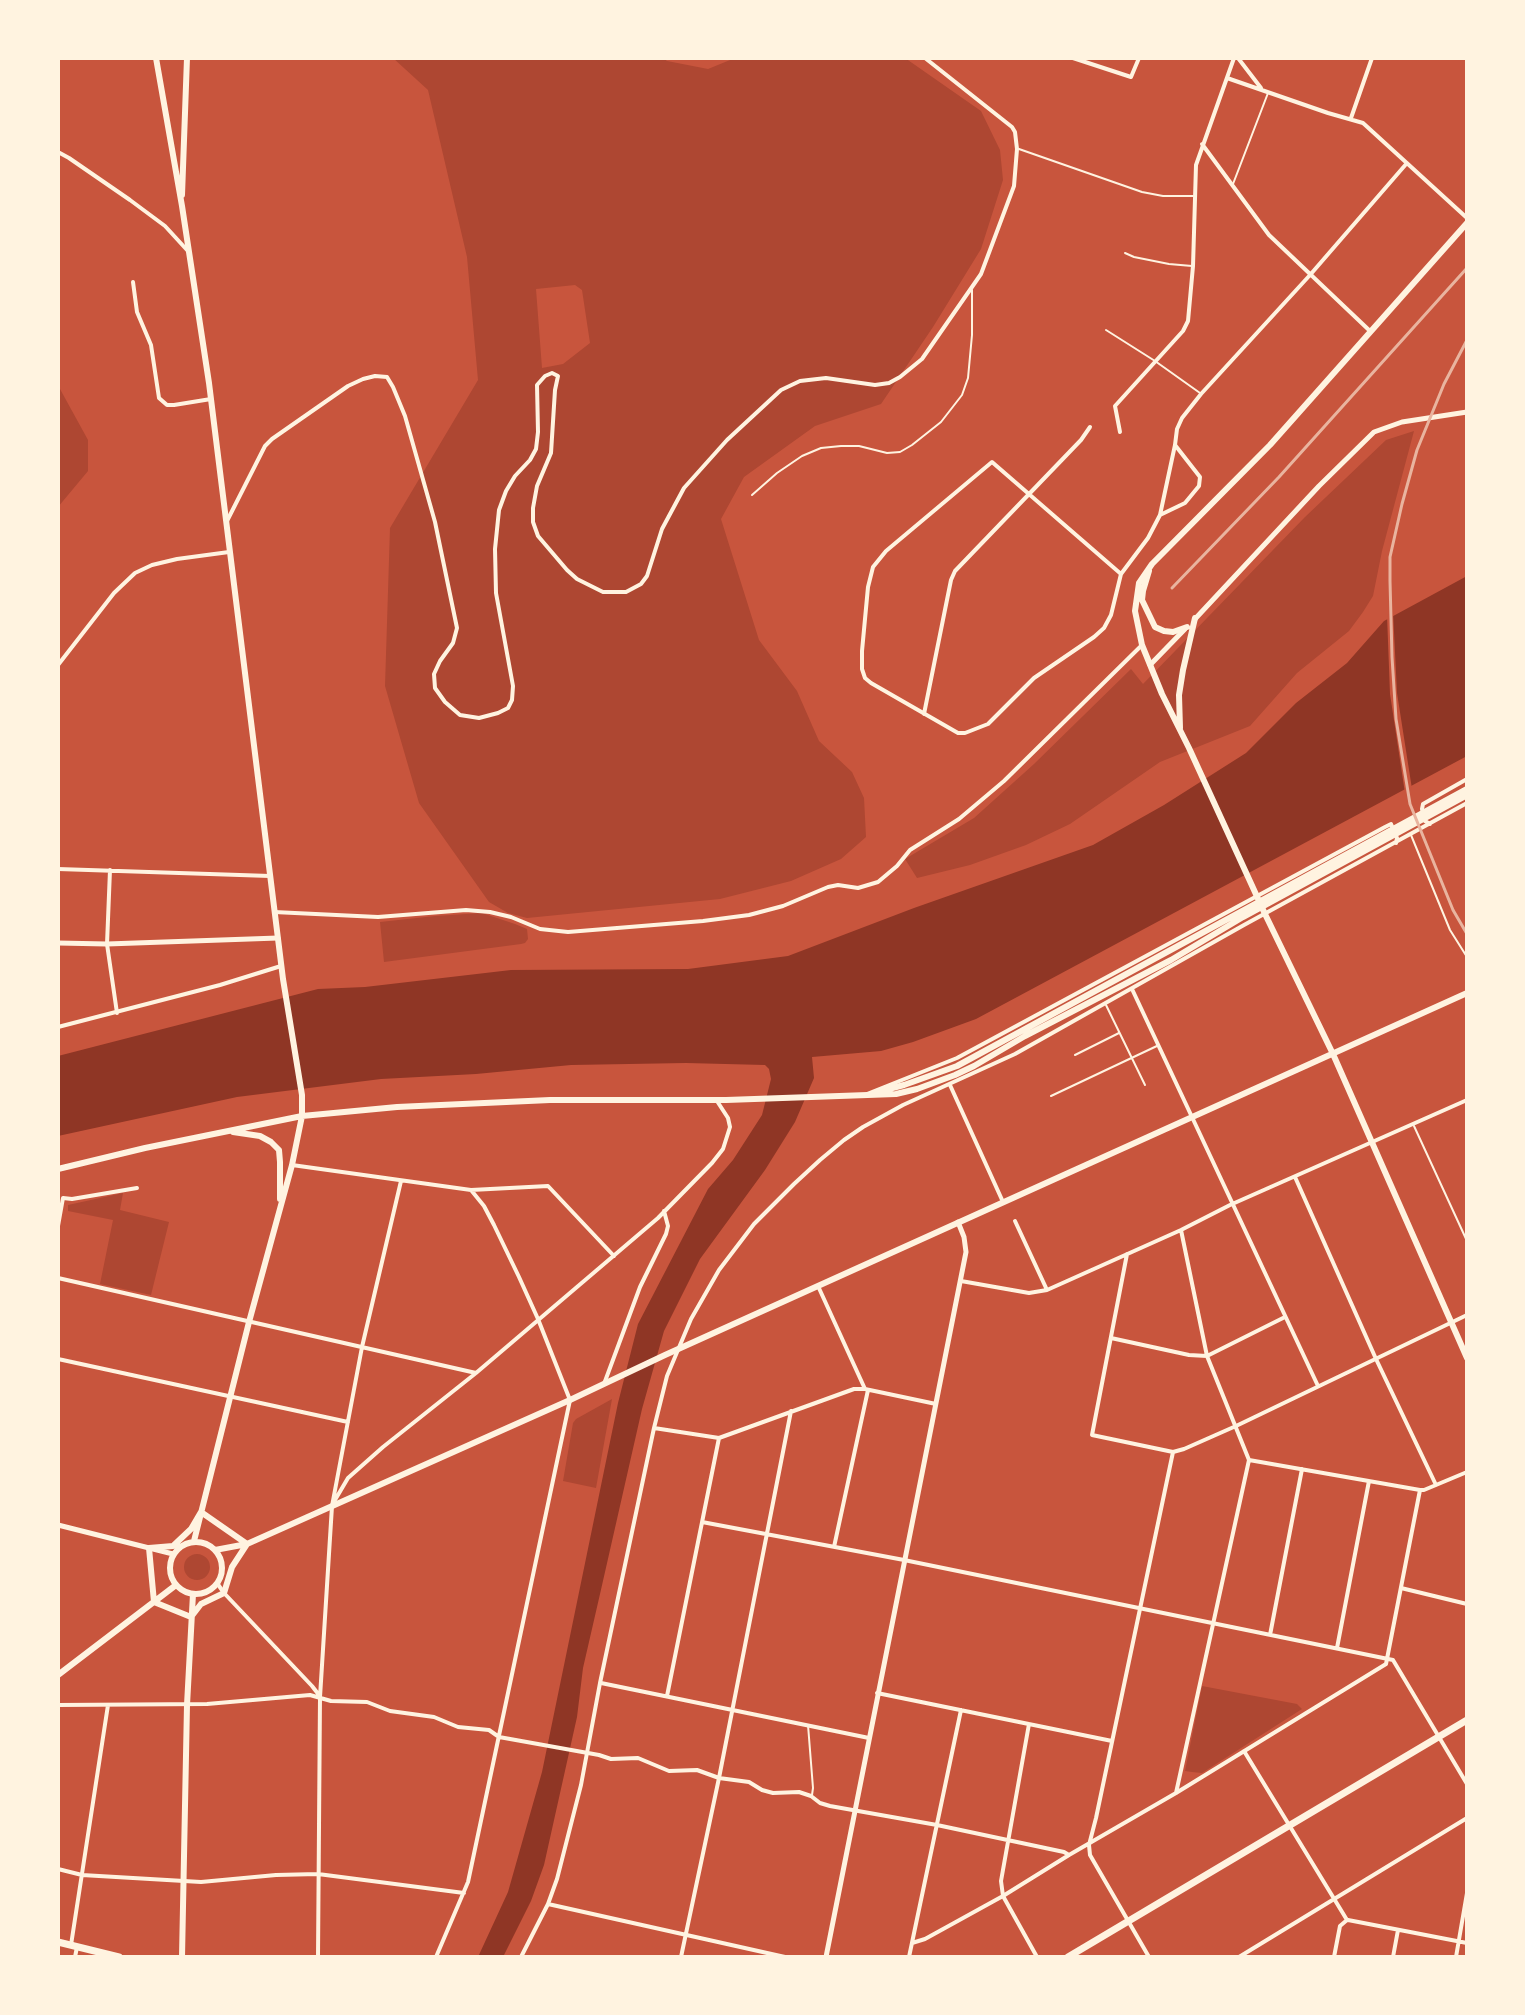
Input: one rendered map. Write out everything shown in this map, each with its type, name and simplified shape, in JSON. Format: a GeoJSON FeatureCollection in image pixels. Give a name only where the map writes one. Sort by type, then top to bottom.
{"type":"FeatureCollection","features":[{"type":"Feature","properties":{"kind":"main road"},"geometry":{"type":"LineString","coordinates":[[156,58],[211,399],[281,966],[302,1095],[302,1116],[292,1165],[194,1541]]}},
{"type":"Feature","properties":{"kind":"main road"},"geometry":{"type":"LineString","coordinates":[[182,206],[187,58]]}},
{"type":"Feature","properties":{"kind":"main road"},"geometry":{"type":"LineString","coordinates":[[1467,221],[1270,445],[1152,564],[1139,583],[1135,619],[1162,694],[1333,1054],[1467,1358]]}},
{"type":"Feature","properties":{"kind":"main road"},"geometry":{"type":"LineString","coordinates":[[1152,564],[1142,600],[1155,627],[1173,632],[1187,627]]}},
{"type":"Feature","properties":{"kind":"main road"},"geometry":{"type":"LineString","coordinates":[[1180,732],[1179,695],[1195,618]]}},
{"type":"Feature","properties":{"kind":"main road"},"geometry":{"type":"LineString","coordinates":[[58,1169],[302,1116],[397,1107],[536,1101],[717,1101],[896,1094],[917,1089],[974,1066],[1093,997],[1467,792]]}},
{"type":"Feature","properties":{"kind":"main road"},"geometry":{"type":"LineString","coordinates":[[215,1550],[247,1544],[1467,993]]}},
{"type":"Feature","properties":{"kind":"main road"},"geometry":{"type":"LineString","coordinates":[[867,1094],[957,1066],[1093,997]]}},
{"type":"Feature","properties":{"kind":"main road"},"geometry":{"type":"LineString","coordinates":[[225,1131],[260,1136],[279,1150],[279,1211]]}},
{"type":"Feature","properties":{"kind":"main road"},"geometry":{"type":"LineString","coordinates":[[201,1512],[247,1544]]}},
{"type":"Feature","properties":{"kind":"main road"},"geometry":{"type":"LineString","coordinates":[[154,1602],[149,1548],[173,1546],[191,1529],[201,1512]]}},
{"type":"Feature","properties":{"kind":"main road"},"geometry":{"type":"LineString","coordinates":[[194,1541],[215,1550],[222,1563],[221,1577],[207,1592],[193,1594],[176,1585],[170,1570],[173,1554],[179,1548],[194,1541]]}},
{"type":"Feature","properties":{"kind":"main road"},"geometry":{"type":"LineString","coordinates":[[191,1617],[201,1604],[224,1593],[236,1560],[247,1544]]}},
{"type":"Feature","properties":{"kind":"main road"},"geometry":{"type":"LineString","coordinates":[[58,1675],[176,1585]]}},
{"type":"Feature","properties":{"kind":"main road"},"geometry":{"type":"LineString","coordinates":[[182,1957],[187,1705],[193,1594]]}},
{"type":"Feature","properties":{"kind":"main road"},"geometry":{"type":"LineString","coordinates":[[154,1602],[191,1617]]}},
{"type":"Feature","properties":{"kind":"main road"},"geometry":{"type":"LineString","coordinates":[[1068,1957],[1467,1720]]}},
{"type":"Feature","properties":{"kind":"main road"},"geometry":{"type":"LineString","coordinates":[[58,1942],[119,1957]]}},
{"type":"Feature","properties":{"kind":"street"},"geometry":{"type":"LineString","coordinates":[[226,523],[265,446],[272,439],[348,386],[375,376],[387,377],[405,416],[435,522],[457,628],[453,643],[434,674],[435,688],[460,715],[479,718],[508,708],[513,686],[496,593],[495,549],[499,510],[515,476],[536,449],[537,385],[545,376],[552,373],[558,376],[551,453],[537,486],[533,508],[533,522],[538,536],[577,579],[603,592],[626,592],[641,584],[647,576],[662,529],[684,488],[727,440],[781,390],[800,381],[826,378],[875,385],[900,377],[922,359],[981,274],[1014,186],[1016,139],[1012,127],[925,58]]}},
{"type":"Feature","properties":{"kind":"street"},"geometry":{"type":"LineString","coordinates":[[1073,58],[1089,60],[1131,77],[1139,58]]}},
{"type":"Feature","properties":{"kind":"street"},"geometry":{"type":"LineString","coordinates":[[1120,432],[1115,406],[1183,331],[1188,321],[1196,165],[1236,58],[1262,89]]}},
{"type":"Feature","properties":{"kind":"street"},"geometry":{"type":"LineString","coordinates":[[1351,118],[1372,58]]}},
{"type":"Feature","properties":{"kind":"street"},"geometry":{"type":"LineString","coordinates":[[1227,78],[1351,118],[1371,129],[1467,221]]}},
{"type":"Feature","properties":{"kind":"street"},"geometry":{"type":"LineString","coordinates":[[1202,144],[1269,235],[1370,331]]}},
{"type":"Feature","properties":{"kind":"street"},"geometry":{"type":"LineString","coordinates":[[58,152],[165,226],[189,252]]}},
{"type":"Feature","properties":{"kind":"street"},"geometry":{"type":"LineString","coordinates":[[1121,574],[992,462],[886,551],[873,567],[862,651],[865,678],[958,733],[988,724],[1034,678],[1104,628],[1111,615],[1121,574],[1148,538],[1160,515],[1178,424],[1201,394],[1407,163]]}},
{"type":"Feature","properties":{"kind":"street"},"geometry":{"type":"LineString","coordinates":[[133,282],[137,312],[151,345],[159,398],[167,405],[211,399]]}},
{"type":"Feature","properties":{"kind":"street"},"geometry":{"type":"LineString","coordinates":[[1150,665],[1374,432],[1402,422],[1467,412]]}},
{"type":"Feature","properties":{"kind":"street"},"geometry":{"type":"LineString","coordinates":[[924,714],[955,571],[1090,427]]}},
{"type":"Feature","properties":{"kind":"street"},"geometry":{"type":"LineString","coordinates":[[1160,515],[1185,503],[1199,486],[1200,477],[1175,445]]}},
{"type":"Feature","properties":{"kind":"street"},"geometry":{"type":"LineString","coordinates":[[58,665],[114,593],[135,573],[177,559],[229,552]]}},
{"type":"Feature","properties":{"kind":"street"},"geometry":{"type":"LineString","coordinates":[[274,912],[378,917],[466,910],[490,912],[540,929],[561,932],[749,915],[783,906],[828,887],[858,888],[878,882],[910,850],[959,819],[1004,781],[1142,645]]}},
{"type":"Feature","properties":{"kind":"street"},"geometry":{"type":"LineString","coordinates":[[1430,824],[1425,821],[1423,804],[1467,779]]}},
{"type":"Feature","properties":{"kind":"street"},"geometry":{"type":"LineString","coordinates":[[521,1957],[557,1879],[588,1753],[600,1683],[667,1376],[691,1319],[719,1270],[754,1224],[794,1184],[863,1127],[903,1105],[1015,1054],[1467,803]]}},
{"type":"Feature","properties":{"kind":"street"},"geometry":{"type":"LineString","coordinates":[[867,1094],[957,1058],[1391,824],[1396,843]]}},
{"type":"Feature","properties":{"kind":"street"},"geometry":{"type":"LineString","coordinates":[[58,869],[270,876]]}},
{"type":"Feature","properties":{"kind":"street"},"geometry":{"type":"LineString","coordinates":[[110,870],[107,944],[117,1013]]}},
{"type":"Feature","properties":{"kind":"street"},"geometry":{"type":"LineString","coordinates":[[58,943],[278,938]]}},
{"type":"Feature","properties":{"kind":"street"},"geometry":{"type":"LineString","coordinates":[[58,1027],[281,966]]}},
{"type":"Feature","properties":{"kind":"street"},"geometry":{"type":"LineString","coordinates":[[1132,989],[1318,1386]]}},
{"type":"Feature","properties":{"kind":"street"},"geometry":{"type":"LineString","coordinates":[[950,1085],[974,1066]]}},
{"type":"Feature","properties":{"kind":"street"},"geometry":{"type":"LineString","coordinates":[[950,1085],[1003,1202]]}},
{"type":"Feature","properties":{"kind":"street"},"geometry":{"type":"LineString","coordinates":[[961,1281],[1029,1293],[1047,1290],[1181,1230],[1233,1203],[1467,1100]]}},
{"type":"Feature","properties":{"kind":"street"},"geometry":{"type":"LineString","coordinates":[[332,1506],[348,1478],[614,1256],[712,1163],[723,1149],[730,1127],[717,1101]]}},
{"type":"Feature","properties":{"kind":"street"},"geometry":{"type":"LineString","coordinates":[[292,1165],[471,1190],[548,1186],[614,1256]]}},
{"type":"Feature","properties":{"kind":"street"},"geometry":{"type":"LineString","coordinates":[[1295,1177],[1436,1485]]}},
{"type":"Feature","properties":{"kind":"street"},"geometry":{"type":"LineString","coordinates":[[318,1957],[320,1697],[332,1506],[362,1347],[401,1181]]}},
{"type":"Feature","properties":{"kind":"street"},"geometry":{"type":"LineString","coordinates":[[58,1226],[63,1198],[137,1188]]}},
{"type":"Feature","properties":{"kind":"street"},"geometry":{"type":"LineString","coordinates":[[436,1957],[468,1882],[570,1400],[538,1319],[494,1225],[471,1190]]}},
{"type":"Feature","properties":{"kind":"street"},"geometry":{"type":"LineString","coordinates":[[604,1384],[640,1287],[668,1229],[664,1211]]}},
{"type":"Feature","properties":{"kind":"street"},"geometry":{"type":"LineString","coordinates":[[1015,1221],[1047,1290]]}},
{"type":"Feature","properties":{"kind":"street"},"geometry":{"type":"LineString","coordinates":[[826,1957],[961,1281],[966,1252],[958,1222]]}},
{"type":"Feature","properties":{"kind":"street"},"geometry":{"type":"LineString","coordinates":[[1176,1793],[1249,1460],[1207,1356],[1181,1230]]}},
{"type":"Feature","properties":{"kind":"street"},"geometry":{"type":"LineString","coordinates":[[1127,1254],[1092,1435],[1173,1452],[1236,1426],[1467,1315]]}},
{"type":"Feature","properties":{"kind":"street"},"geometry":{"type":"LineString","coordinates":[[58,1278],[476,1373]]}},
{"type":"Feature","properties":{"kind":"street"},"geometry":{"type":"LineString","coordinates":[[818,1286],[867,1390],[834,1547]]}},
{"type":"Feature","properties":{"kind":"street"},"geometry":{"type":"LineString","coordinates":[[1111,1338],[1207,1356],[1285,1317]]}},
{"type":"Feature","properties":{"kind":"street"},"geometry":{"type":"LineString","coordinates":[[58,1359],[348,1422]]}},
{"type":"Feature","properties":{"kind":"street"},"geometry":{"type":"LineString","coordinates":[[654,1428],[719,1438],[854,1389],[937,1404]]}},
{"type":"Feature","properties":{"kind":"street"},"geometry":{"type":"LineString","coordinates":[[681,1957],[791,1411]]}},
{"type":"Feature","properties":{"kind":"street"},"geometry":{"type":"LineString","coordinates":[[667,1696],[719,1438]]}},
{"type":"Feature","properties":{"kind":"street"},"geometry":{"type":"LineString","coordinates":[[1149,1957],[1090,1855],[1089,1845],[1173,1452]]}},
{"type":"Feature","properties":{"kind":"street"},"geometry":{"type":"LineString","coordinates":[[1249,1460],[1420,1490],[1467,1472]]}},
{"type":"Feature","properties":{"kind":"street"},"geometry":{"type":"LineString","coordinates":[[1270,1635],[1302,1469]]}},
{"type":"Feature","properties":{"kind":"street"},"geometry":{"type":"LineString","coordinates":[[1337,1648],[1369,1481]]}},
{"type":"Feature","properties":{"kind":"street"},"geometry":{"type":"LineString","coordinates":[[912,1943],[925,1939],[1003,1896],[1386,1664],[1420,1490]]}},
{"type":"Feature","properties":{"kind":"street"},"geometry":{"type":"LineString","coordinates":[[702,1522],[1393,1660],[1467,1784]]}},
{"type":"Feature","properties":{"kind":"street"},"geometry":{"type":"LineString","coordinates":[[58,1525],[173,1554]]}},
{"type":"Feature","properties":{"kind":"street"},"geometry":{"type":"LineString","coordinates":[[217,1583],[320,1697]]}},
{"type":"Feature","properties":{"kind":"street"},"geometry":{"type":"LineString","coordinates":[[1401,1588],[1467,1604]]}},
{"type":"Feature","properties":{"kind":"street"},"geometry":{"type":"LineString","coordinates":[[600,1683],[869,1738]]}},
{"type":"Feature","properties":{"kind":"street"},"geometry":{"type":"LineString","coordinates":[[877,1693],[1112,1741]]}},
{"type":"Feature","properties":{"kind":"street"},"geometry":{"type":"LineString","coordinates":[[58,1705],[187,1705],[310,1695],[331,1701],[367,1702],[390,1711],[434,1717],[458,1727],[489,1730],[499,1737],[611,1759],[638,1758],[669,1771],[694,1770],[719,1778],[749,1782],[773,1793],[799,1792],[820,1803],[1069,1855]]}},
{"type":"Feature","properties":{"kind":"street"},"geometry":{"type":"LineString","coordinates":[[75,1957],[82,1875],[108,1705]]}},
{"type":"Feature","properties":{"kind":"street"},"geometry":{"type":"LineString","coordinates":[[909,1957],[961,1710]]}},
{"type":"Feature","properties":{"kind":"street"},"geometry":{"type":"LineString","coordinates":[[1029,1724],[1001,1881],[1003,1896],[1037,1957]]}},
{"type":"Feature","properties":{"kind":"street"},"geometry":{"type":"LineString","coordinates":[[1244,1751],[1347,1920],[1467,1943]]}},
{"type":"Feature","properties":{"kind":"street"},"geometry":{"type":"LineString","coordinates":[[1239,1957],[1467,1818]]}},
{"type":"Feature","properties":{"kind":"street"},"geometry":{"type":"LineString","coordinates":[[58,1869],[82,1875],[201,1882],[318,1874],[464,1893]]}},
{"type":"Feature","properties":{"kind":"street"},"geometry":{"type":"LineString","coordinates":[[1456,1957],[1467,1893]]}},
{"type":"Feature","properties":{"kind":"street"},"geometry":{"type":"LineString","coordinates":[[548,1904],[785,1957]]}},
{"type":"Feature","properties":{"kind":"street"},"geometry":{"type":"LineString","coordinates":[[1334,1957],[1340,1926],[1347,1920]]}},
{"type":"Feature","properties":{"kind":"street"},"geometry":{"type":"LineString","coordinates":[[1393,1957],[1398,1930]]}},
{"type":"Feature","properties":{"kind":"lane"},"geometry":{"type":"LineString","coordinates":[[1233,185],[1268,91]]}},
{"type":"Feature","properties":{"kind":"lane"},"geometry":{"type":"LineString","coordinates":[[1017,149],[1142,192],[1194,196]]}},
{"type":"Feature","properties":{"kind":"lane"},"geometry":{"type":"LineString","coordinates":[[1125,253],[1169,264],[1193,266]]}},
{"type":"Feature","properties":{"kind":"lane"},"geometry":{"type":"LineString","coordinates":[[752,495],[777,473],[802,456],[821,448],[859,446],[887,453],[900,452],[941,422],[962,395],[968,378],[972,285]]}},
{"type":"Feature","properties":{"kind":"lane"},"geometry":{"type":"LineString","coordinates":[[1106,330],[1201,394]]}},
{"type":"Feature","properties":{"kind":"lane"},"geometry":{"type":"LineString","coordinates":[[1410,835],[1450,930],[1467,957]]}},
{"type":"Feature","properties":{"kind":"lane"},"geometry":{"type":"LineString","coordinates":[[1105,1004],[1145,1085]]}},
{"type":"Feature","properties":{"kind":"lane"},"geometry":{"type":"LineString","coordinates":[[1075,1055],[1120,1032]]}},
{"type":"Feature","properties":{"kind":"lane"},"geometry":{"type":"LineString","coordinates":[[1051,1096],[1159,1045]]}},
{"type":"Feature","properties":{"kind":"lane"},"geometry":{"type":"LineString","coordinates":[[1412,1123],[1467,1241]]}},
{"type":"Feature","properties":{"kind":"lane"},"geometry":{"type":"LineString","coordinates":[[808,1724],[811,1796]]}},
{"type":"Feature","properties":{"kind":"shaded area"},"geometry":{"type":"Polygon","coordinates":[[[393,58],[663,58],[708,69],[735,58],[905,58],[981,111],[1000,150],[1003,180],[981,249],[933,327],[881,404],[815,426],[744,477],[721,519],[759,640],[797,691],[819,741],[852,772],[864,798],[866,837],[841,859],[791,881],[720,899],[527,918],[508,913],[489,902],[419,803],[385,686],[390,528],[478,380],[467,257],[428,90],[393,58]],[[575,285],[536,289],[542,368],[563,364],[590,343],[582,290],[575,285]]]}},
{"type":"Feature","properties":{"kind":"shaded area"},"geometry":{"type":"Polygon","coordinates":[[[58,375],[60,389],[88,440],[88,471],[58,507],[58,375]]]}},
{"type":"Feature","properties":{"kind":"shaded area"},"geometry":{"type":"Polygon","coordinates":[[[1414,431],[1373,596],[1349,631],[1297,673],[1250,726],[1160,762],[1070,824],[1026,845],[970,865],[917,878],[905,859],[974,818],[1131,669],[1143,684],[1305,517],[1386,440],[1414,431]]]}},
{"type":"Feature","properties":{"kind":"shaded area"},"geometry":{"type":"Polygon","coordinates":[[[1467,576],[1467,756],[976,1019],[881,1051],[812,1057],[814,1078],[795,1122],[765,1170],[700,1259],[664,1331],[642,1409],[583,1668],[577,1717],[544,1865],[531,1901],[503,1957],[478,1957],[508,1892],[542,1772],[618,1403],[638,1324],[708,1189],[733,1160],[762,1115],[771,1079],[769,1069],[765,1065],[686,1063],[571,1065],[381,1079],[237,1097],[58,1136],[58,1056],[318,989],[365,987],[511,970],[688,969],[788,956],[1093,845],[1246,753],[1296,703],[1347,663],[1384,621],[1467,576]]]}},
{"type":"Feature","properties":{"kind":"shaded area"},"geometry":{"type":"Polygon","coordinates":[[[482,913],[527,929],[528,939],[521,944],[384,962],[380,922],[482,913]]]}},
{"type":"Feature","properties":{"kind":"shaded area"},"geometry":{"type":"Polygon","coordinates":[[[123,1193],[120,1210],[169,1222],[151,1295],[100,1284],[113,1220],[68,1211],[68,1205],[123,1193]]]}},
{"type":"Feature","properties":{"kind":"shaded area"},"geometry":{"type":"Polygon","coordinates":[[[612,1399],[596,1488],[563,1481],[573,1423],[612,1399]]]}},
{"type":"Feature","properties":{"kind":"shaded area"},"geometry":{"type":"Polygon","coordinates":[[[197,1554],[206,1558],[210,1567],[206,1576],[197,1580],[188,1576],[184,1567],[188,1558],[197,1554]]]}},
{"type":"Feature","properties":{"kind":"shaded area"},"geometry":{"type":"Polygon","coordinates":[[[1202,1686],[1297,1704],[1302,1709],[1202,1773],[1185,1771],[1202,1686]]]}},
{"type":"Feature","properties":{"kind":"pier"},"geometry":{"type":"Polygon","coordinates":[[[1393,612],[1397,693],[1412,789],[1405,793],[1390,694],[1387,615],[1393,612]]]}},
{"type":"Feature","properties":{"kind":"railway"},"geometry":{"type":"LineString","coordinates":[[1172,588],[1279,477],[1467,268]]}},
{"type":"Feature","properties":{"kind":"railway"},"geometry":{"type":"LineString","coordinates":[[1467,340],[1444,384],[1417,450],[1390,557],[1396,719],[1410,804],[1453,910],[1467,934]]}}]}
